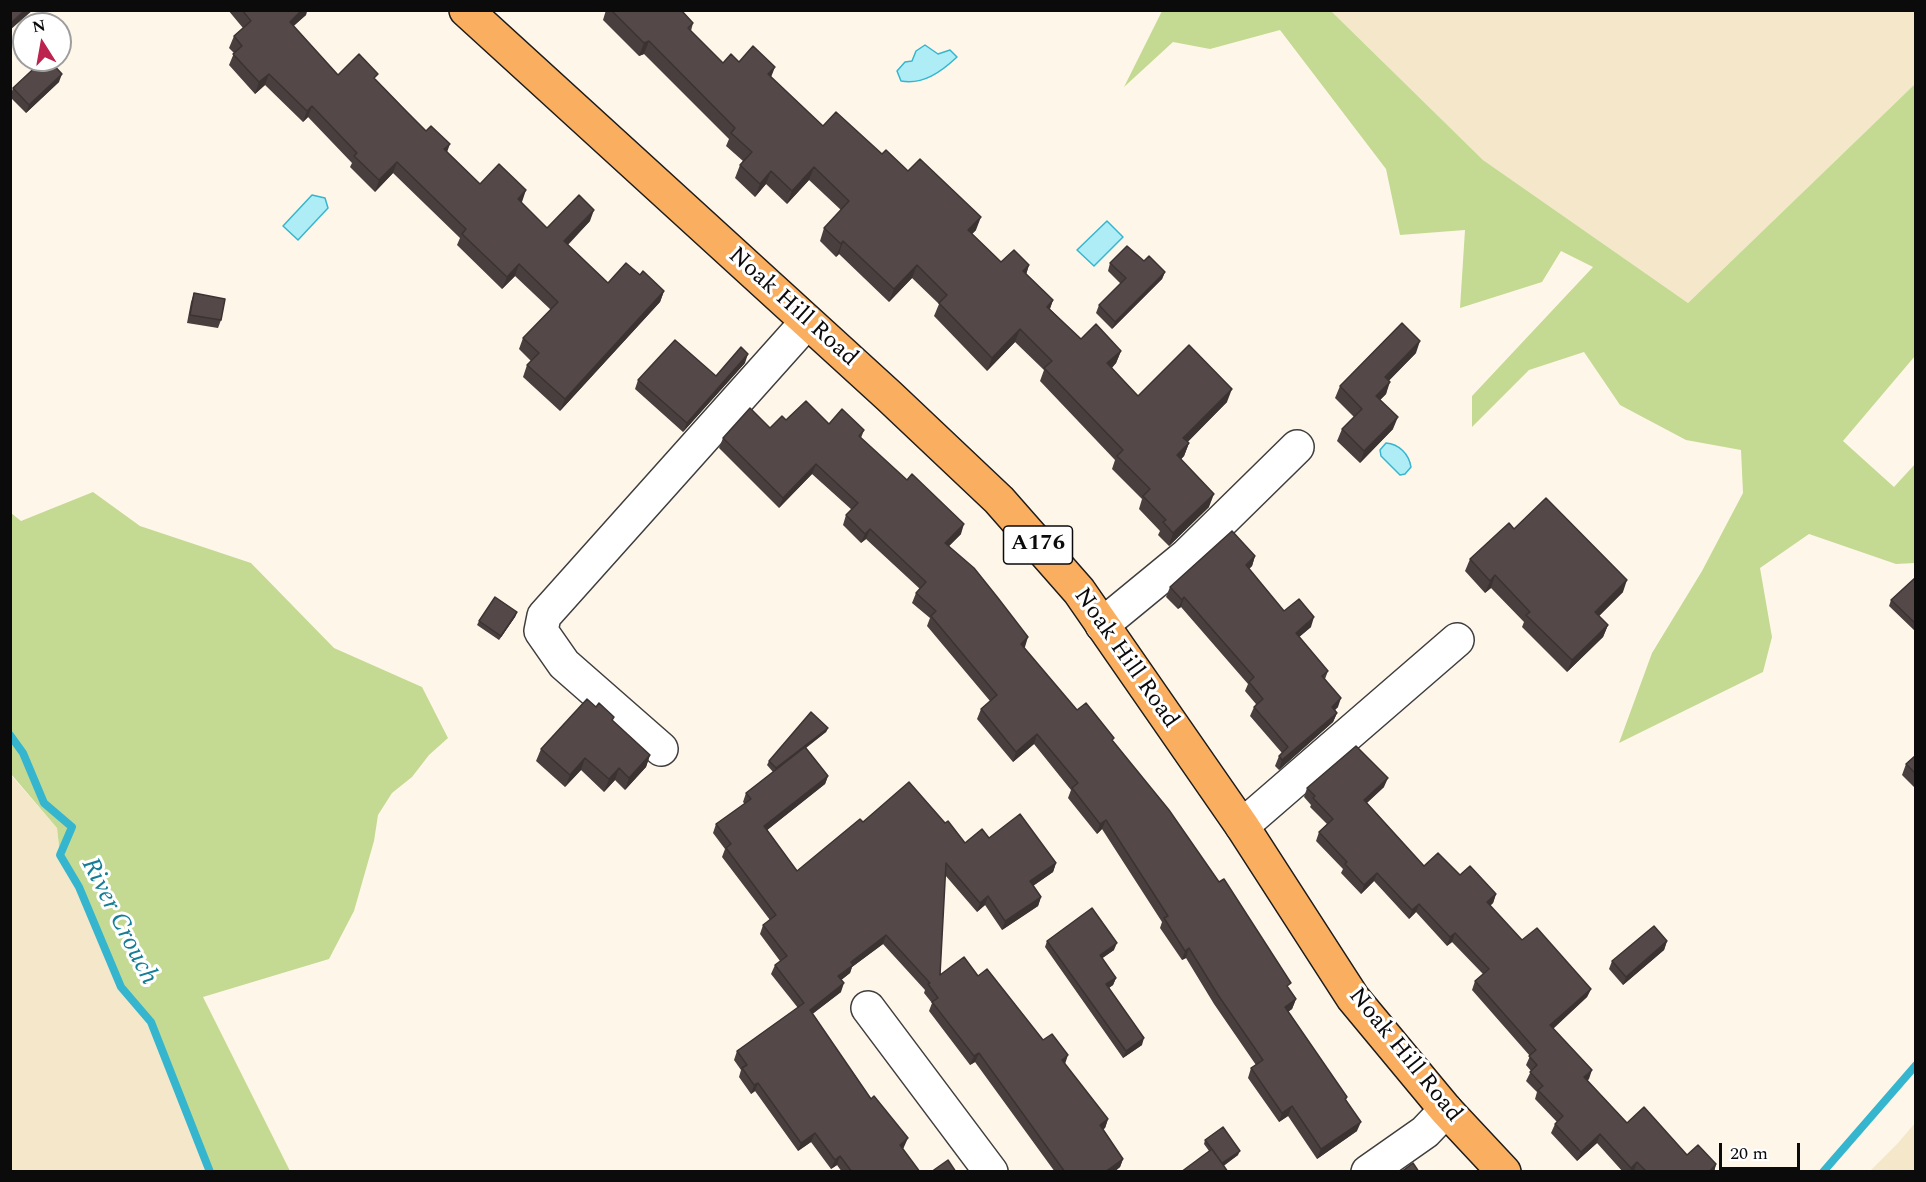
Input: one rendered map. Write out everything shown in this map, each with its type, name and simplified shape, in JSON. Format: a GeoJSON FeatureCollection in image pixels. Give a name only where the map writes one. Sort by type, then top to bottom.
{"type":"FeatureCollection","features":[{"type":"Feature","properties":{"kind":"main road","name":"Noak Hill Road"},"geometry":{"type":"LineString","coordinates":[[466,10],[999,501],[1079,591],[1242,826],[1353,998],[1446,1110],[1504,1172]]}},
{"type":"Feature","properties":{"kind":"street"},"geometry":{"type":"LineString","coordinates":[[660,749],[564,664],[541,631],[544,616],[807,322]]}},
{"type":"Feature","properties":{"kind":"street"},"geometry":{"type":"LineString","coordinates":[[1102,625],[1186,556],[1297,447]]}},
{"type":"Feature","properties":{"kind":"street"},"geometry":{"type":"LineString","coordinates":[[1242,826],[1456,640]]}},
{"type":"Feature","properties":{"kind":"street"},"geometry":{"type":"LineString","coordinates":[[868,1008],[991,1172]]}},
{"type":"Feature","properties":{"kind":"street"},"geometry":{"type":"LineString","coordinates":[[1368,1172],[1425,1132],[1446,1110]]}},
{"type":"Feature","properties":{"kind":"shaded area"},"geometry":{"type":"Polygon","coordinates":[[[1331,11],[1915,11],[1915,84],[1688,303],[1483,160],[1331,11]]]}},
{"type":"Feature","properties":{"kind":"shaded area"},"geometry":{"type":"Polygon","coordinates":[[[10,774],[57,828],[60,855],[79,887],[121,987],[151,1022],[210,1171],[11,1171],[10,774]]]}},
{"type":"Feature","properties":{"kind":"shaded area"},"geometry":{"type":"Polygon","coordinates":[[[1915,1123],[1915,1171],[1870,1171],[1898,1143],[1915,1123]]]}},
{"type":"Feature","properties":{"kind":"green space"},"geometry":{"type":"Polygon","coordinates":[[[1162,11],[1331,11],[1483,160],[1688,303],[1915,84],[1915,356],[1843,441],[1894,487],[1915,464],[1915,563],[1896,564],[1809,534],[1760,568],[1772,637],[1763,672],[1619,743],[1652,653],[1702,571],[1743,493],[1741,450],[1686,440],[1620,405],[1584,352],[1529,370],[1472,427],[1472,396],[1593,267],[1561,251],[1542,282],[1460,308],[1465,230],[1400,235],[1386,169],[1280,30],[1210,49],[1173,42],[1124,87],[1162,11]]]}},
{"type":"Feature","properties":{"kind":"green space"},"geometry":{"type":"Polygon","coordinates":[[[93,492],[140,526],[251,563],[334,648],[422,687],[448,738],[429,755],[412,777],[392,793],[378,815],[374,841],[354,911],[329,959],[203,997],[290,1171],[210,1171],[151,1022],[121,987],[79,887],[60,855],[57,828],[11,774],[11,513],[21,521],[93,492]]]}},
{"type":"Feature","properties":{"kind":"water"},"geometry":{"type":"Polygon","coordinates":[[[925,45],[938,54],[950,50],[957,57],[945,68],[924,79],[901,81],[897,71],[905,62],[912,61],[916,51],[925,45]]]}},
{"type":"Feature","properties":{"kind":"water"},"geometry":{"type":"Polygon","coordinates":[[[312,195],[325,198],[328,208],[298,240],[283,226],[312,195]]]}},
{"type":"Feature","properties":{"kind":"water"},"geometry":{"type":"Polygon","coordinates":[[[1107,221],[1123,237],[1094,266],[1077,250],[1107,221]]]}},
{"type":"Feature","properties":{"kind":"water"},"geometry":{"type":"Polygon","coordinates":[[[1386,443],[1403,450],[1408,458],[1411,467],[1405,474],[1400,475],[1381,456],[1380,450],[1386,443]]]}},
{"type":"Feature","properties":{"kind":"building"},"geometry":{"type":"Polygon","coordinates":[[[10,10],[25,10],[12,12],[11,23],[10,10]]]}},
{"type":"Feature","properties":{"kind":"building"},"geometry":{"type":"Polygon","coordinates":[[[242,10],[302,10],[290,22],[338,75],[359,54],[378,74],[374,78],[426,131],[431,126],[450,144],[444,149],[480,184],[499,164],[526,190],[518,199],[547,228],[579,195],[594,210],[564,241],[608,283],[626,263],[640,275],[643,271],[664,291],[565,399],[527,365],[539,353],[523,338],[558,302],[519,264],[507,277],[462,234],[466,229],[397,162],[379,180],[354,156],[357,153],[312,106],[307,111],[269,74],[259,82],[233,54],[242,46],[234,36],[251,21],[242,10]]]}},
{"type":"Feature","properties":{"kind":"building"},"geometry":{"type":"Polygon","coordinates":[[[611,10],[681,10],[693,23],[688,28],[723,63],[731,54],[739,62],[753,46],[775,67],[768,74],[823,126],[836,112],[882,154],[886,150],[908,171],[920,159],[981,217],[968,230],[1001,262],[1014,250],[1029,265],[1023,271],[1053,300],[1047,307],[1081,339],[1096,324],[1121,351],[1107,363],[1138,396],[1189,345],[1232,389],[1183,438],[1189,443],[1177,455],[1214,494],[1173,533],[1163,522],[1166,520],[1143,496],[1150,489],[1117,456],[1123,450],[1044,368],[1052,361],[1020,329],[992,358],[939,303],[947,295],[917,265],[894,289],[843,241],[841,244],[824,228],[849,201],[814,167],[792,191],[771,171],[760,184],[740,165],[752,152],[731,133],[735,128],[649,41],[644,43],[611,10]]]}},
{"type":"Feature","properties":{"kind":"building"},"geometry":{"type":"Polygon","coordinates":[[[30,72],[60,72],[62,74],[29,105],[13,88],[30,72]]]}},
{"type":"Feature","properties":{"kind":"building"},"geometry":{"type":"Polygon","coordinates":[[[1127,246],[1144,261],[1149,256],[1165,272],[1115,322],[1099,305],[1126,278],[1110,263],[1127,246]]]}},
{"type":"Feature","properties":{"kind":"building"},"geometry":{"type":"Polygon","coordinates":[[[194,293],[225,299],[221,320],[190,315],[194,293]]]}},
{"type":"Feature","properties":{"kind":"building"},"geometry":{"type":"Polygon","coordinates":[[[1402,323],[1420,341],[1385,377],[1390,382],[1376,396],[1398,417],[1364,451],[1342,429],[1362,409],[1340,386],[1402,323]]]}},
{"type":"Feature","properties":{"kind":"building"},"geometry":{"type":"Polygon","coordinates":[[[675,340],[716,376],[741,347],[748,354],[687,423],[638,380],[675,340]]]}},
{"type":"Feature","properties":{"kind":"building"},"geometry":{"type":"Polygon","coordinates":[[[806,401],[829,424],[842,409],[864,430],[859,436],[907,480],[912,474],[964,524],[945,543],[974,568],[1028,637],[1021,644],[1077,710],[1086,703],[1114,738],[1112,740],[1169,810],[1219,882],[1224,879],[1291,983],[1287,986],[1296,999],[1285,1007],[1347,1097],[1345,1099],[1361,1122],[1321,1149],[1292,1106],[1282,1113],[1251,1068],[1263,1060],[1189,948],[1185,951],[1164,918],[1168,916],[1106,820],[1100,824],[1072,788],[1078,783],[1037,734],[1016,752],[981,709],[997,695],[931,616],[936,611],[916,593],[926,582],[870,529],[865,534],[846,515],[858,503],[816,464],[783,498],[723,438],[750,408],[770,428],[782,416],[786,420],[806,401]]]}},
{"type":"Feature","properties":{"kind":"building"},"geometry":{"type":"Polygon","coordinates":[[[1546,498],[1627,580],[1595,612],[1608,625],[1572,660],[1526,615],[1530,612],[1495,575],[1490,581],[1470,559],[1509,523],[1514,529],[1546,498]]]}},
{"type":"Feature","properties":{"kind":"building"},"geometry":{"type":"Polygon","coordinates":[[[1232,531],[1255,556],[1246,565],[1284,611],[1299,599],[1314,617],[1296,633],[1328,671],[1322,676],[1341,698],[1332,707],[1337,713],[1282,760],[1279,756],[1288,747],[1254,707],[1263,699],[1249,682],[1254,677],[1184,597],[1182,600],[1170,587],[1232,531]]]}},
{"type":"Feature","properties":{"kind":"building"},"geometry":{"type":"Polygon","coordinates":[[[1916,577],[1916,624],[1891,600],[1916,577]]]}},
{"type":"Feature","properties":{"kind":"building"},"geometry":{"type":"Polygon","coordinates":[[[495,597],[517,612],[501,636],[479,621],[495,597]]]}},
{"type":"Feature","properties":{"kind":"building"},"geometry":{"type":"Polygon","coordinates":[[[587,699],[596,707],[599,703],[614,717],[612,720],[650,755],[629,778],[619,768],[609,779],[585,758],[570,775],[541,749],[587,699]]]}},
{"type":"Feature","properties":{"kind":"building"},"geometry":{"type":"Polygon","coordinates":[[[811,712],[828,728],[776,768],[769,761],[811,712]]]}},
{"type":"Feature","properties":{"kind":"building"},"geometry":{"type":"Polygon","coordinates":[[[1356,746],[1388,778],[1364,800],[1424,866],[1438,853],[1460,875],[1470,866],[1496,894],[1487,902],[1522,940],[1537,928],[1591,989],[1550,1025],[1592,1070],[1584,1077],[1627,1123],[1644,1107],[1687,1155],[1698,1145],[1716,1164],[1709,1172],[1647,1172],[1637,1162],[1631,1168],[1600,1134],[1581,1152],[1555,1124],[1563,1116],[1538,1090],[1543,1086],[1530,1072],[1537,1065],[1529,1056],[1536,1050],[1475,981],[1489,969],[1455,933],[1450,937],[1419,904],[1412,910],[1377,873],[1364,885],[1345,864],[1347,862],[1319,832],[1333,819],[1313,798],[1315,796],[1307,788],[1356,746]]]}},
{"type":"Feature","properties":{"kind":"building"},"geometry":{"type":"Polygon","coordinates":[[[805,747],[828,776],[764,826],[797,871],[860,819],[863,822],[909,782],[945,823],[948,821],[965,843],[982,829],[989,838],[1020,814],[1056,863],[1030,881],[1041,897],[1005,921],[988,896],[980,903],[946,863],[940,975],[964,957],[978,976],[987,969],[1043,1040],[1052,1034],[1068,1055],[1062,1060],[1108,1119],[1100,1125],[1123,1159],[1105,1172],[1065,1172],[979,1053],[974,1056],[932,1002],[938,998],[928,984],[930,983],[886,935],[851,962],[853,965],[838,976],[844,983],[810,1010],[871,1099],[874,1096],[908,1138],[900,1145],[920,1172],[852,1172],[840,1156],[835,1160],[815,1133],[801,1143],[758,1083],[754,1085],[742,1068],[747,1065],[737,1051],[804,1003],[775,965],[787,956],[763,925],[776,915],[726,848],[731,844],[716,824],[751,799],[746,793],[805,747]]]}},
{"type":"Feature","properties":{"kind":"building"},"geometry":{"type":"Polygon","coordinates":[[[1916,755],[1916,774],[1906,764],[1916,755]]]}},
{"type":"Feature","properties":{"kind":"building"},"geometry":{"type":"Polygon","coordinates":[[[1092,908],[1117,943],[1100,955],[1116,978],[1106,984],[1144,1038],[1126,1051],[1047,941],[1092,908]]]}},
{"type":"Feature","properties":{"kind":"building"},"geometry":{"type":"Polygon","coordinates":[[[1654,926],[1667,941],[1626,977],[1612,961],[1654,926]]]}},
{"type":"Feature","properties":{"kind":"building"},"geometry":{"type":"Polygon","coordinates":[[[1223,1127],[1240,1151],[1222,1163],[1205,1140],[1223,1127]]]}},
{"type":"Feature","properties":{"kind":"building"},"geometry":{"type":"Polygon","coordinates":[[[1212,1149],[1228,1172],[1181,1172],[1212,1149]]]}},
{"type":"Feature","properties":{"kind":"building"},"geometry":{"type":"Polygon","coordinates":[[[948,1160],[956,1172],[931,1172],[948,1160]]]}},
{"type":"Feature","properties":{"kind":"building"},"geometry":{"type":"Polygon","coordinates":[[[1413,1163],[1419,1172],[1401,1172],[1413,1163]]]}},
{"type":"Feature","properties":{"kind":"waterway","name":"River Crouch"},"geometry":{"type":"LineString","coordinates":[[10,735],[23,753],[44,803],[72,827],[60,855],[79,887],[121,987],[151,1022],[210,1172]]}},
{"type":"Feature","properties":{"kind":"waterway","name":"River Crouch"},"geometry":{"type":"LineString","coordinates":[[1823,1172],[1916,1065]]}}]}
